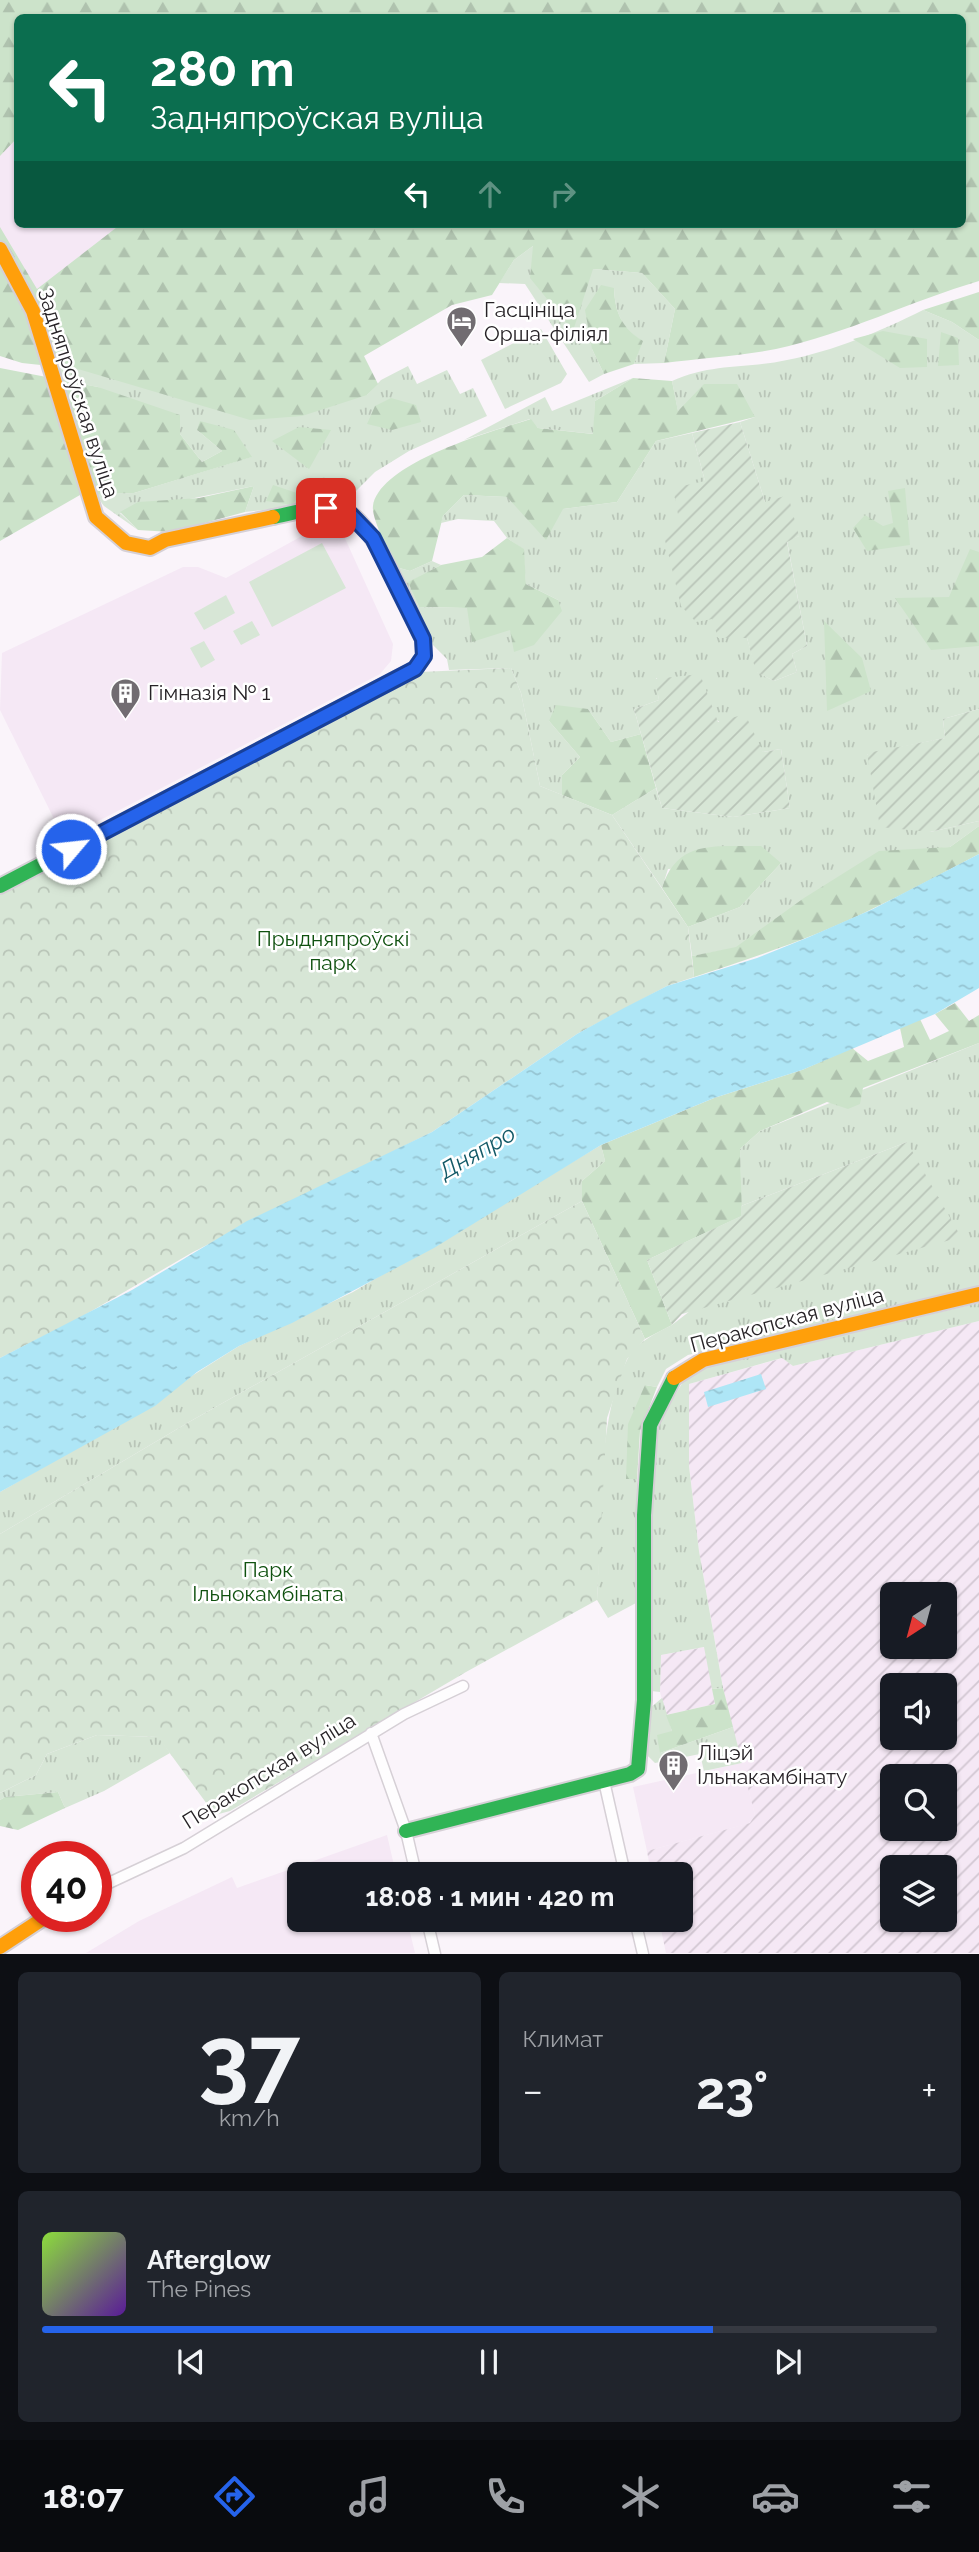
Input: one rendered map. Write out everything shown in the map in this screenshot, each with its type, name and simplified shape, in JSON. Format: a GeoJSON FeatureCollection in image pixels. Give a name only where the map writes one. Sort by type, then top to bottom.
{"type":"FeatureCollection","features":[{"type":"Feature","properties":{"kind":"street","name":"Задняпроўская вуліца"},"geometry":{"type":"LineString","coordinates":[[0,249],[33,311],[96,517],[126,543],[150,548],[165,540],[234,523],[326,508],[349,513],[373,538],[423,639],[424,656],[415,669],[0,886]]}},
{"type":"Feature","properties":{"kind":"street","name":"Перакопская вуліца"},"geometry":{"type":"LineString","coordinates":[[604,1781],[635,1773],[638,1769],[644,1700],[643,1515],[650,1425],[660,1399],[680,1372],[703,1360],[979,1294]]}},
{"type":"Feature","properties":{"kind":"street","name":"Перакопская вуліца"},"geometry":{"type":"LineString","coordinates":[[112,1882],[184,1848],[412,1709],[463,1686]]}},
{"type":"Feature","properties":{"kind":"street"},"geometry":{"type":"LineString","coordinates":[[371,1734],[406,1831],[413,1862]]}},
{"type":"Feature","properties":{"kind":"street"},"geometry":{"type":"LineString","coordinates":[[406,1831],[604,1781],[622,1862]]}},
{"type":"Feature","properties":{"kind":"street"},"geometry":{"type":"LineString","coordinates":[[0,1947],[23,1932]]}},
{"type":"Feature","properties":{"kind":"street"},"geometry":{"type":"LineString","coordinates":[[430,1932],[435,1954]]}},
{"type":"Feature","properties":{"kind":"street"},"geometry":{"type":"LineString","coordinates":[[638,1932],[643,1954]]}},
{"type":"Feature","properties":{"kind":"shaded area"},"geometry":{"type":"Polygon","coordinates":[[[14,136],[14,228],[128,228],[35,298],[0,233],[0,152],[14,136]]]}},
{"type":"Feature","properties":{"kind":"shaded area"},"geometry":{"type":"Polygon","coordinates":[[[320,526],[343,534],[393,644],[391,661],[380,674],[64,839],[0,710],[2,653],[183,567],[198,567],[226,578],[320,526]]]}},
{"type":"Feature","properties":{"kind":"shaded area"},"geometry":{"type":"Polygon","coordinates":[[[979,1321],[979,1953],[666,1953],[662,1932],[693,1932],[693,1862],[649,1862],[647,1851],[750,1823],[755,1815],[726,1704],[699,1551],[689,1466],[689,1384],[783,1358],[793,1366],[979,1321]]]}},
{"type":"Feature","properties":{"kind":"shaded area"},"geometry":{"type":"Polygon","coordinates":[[[705,1647],[715,1704],[666,1715],[660,1692],[661,1655],[705,1647]]]}},
{"type":"Feature","properties":{"kind":"shaded area"},"geometry":{"type":"Polygon","coordinates":[[[742,1763],[755,1815],[751,1823],[647,1851],[633,1787],[742,1763]]]}},
{"type":"Feature","properties":{"kind":"shaded area"},"geometry":{"type":"Polygon","coordinates":[[[387,1835],[393,1862],[311,1862],[387,1835]]]}},
{"type":"Feature","properties":{"kind":"shaded area"},"geometry":{"type":"Polygon","coordinates":[[[287,1870],[287,1932],[410,1932],[415,1953],[86,1953],[139,1921],[232,1877],[237,1888],[287,1870]]]}},
{"type":"Feature","properties":{"kind":"green space"},"geometry":{"type":"Polygon","coordinates":[[[0,0],[979,0],[979,281],[853,326],[776,349],[664,363],[675,309],[642,273],[593,269],[573,331],[530,278],[533,246],[514,260],[492,295],[452,305],[364,356],[378,384],[367,395],[302,416],[250,420],[78,369],[22,363],[0,356],[0,227],[37,289],[116,228],[966,228],[966,14],[14,14],[14,141],[0,156],[0,0]]]}},
{"type":"Feature","properties":{"kind":"green space"},"geometry":{"type":"Polygon","coordinates":[[[533,246],[593,269],[642,273],[675,309],[664,363],[634,364],[642,341],[629,331],[621,319],[614,288],[592,349],[604,374],[589,382],[525,284],[499,283],[514,260],[533,246]]]}},
{"type":"Feature","properties":{"kind":"green space"},"geometry":{"type":"Polygon","coordinates":[[[601,285],[614,288],[621,319],[630,331],[643,341],[634,364],[604,374],[592,349],[585,310],[601,285]]]}},
{"type":"Feature","properties":{"kind":"green space"},"geometry":{"type":"Polygon","coordinates":[[[979,292],[979,340],[952,322],[923,310],[979,292]]]}},
{"type":"Feature","properties":{"kind":"green space"},"geometry":{"type":"Polygon","coordinates":[[[923,310],[952,322],[979,340],[979,709],[943,719],[945,738],[867,754],[930,832],[979,821],[979,826],[950,847],[918,851],[736,948],[692,956],[688,927],[740,907],[781,863],[668,869],[662,888],[612,815],[656,788],[662,808],[733,817],[790,808],[781,749],[763,752],[656,678],[659,700],[634,709],[641,734],[611,742],[588,709],[549,721],[580,757],[562,775],[562,795],[540,786],[521,693],[511,668],[449,670],[447,659],[433,645],[396,567],[410,571],[432,561],[441,565],[409,582],[419,607],[467,608],[558,600],[526,584],[523,549],[507,538],[494,521],[458,519],[441,523],[443,516],[464,495],[507,497],[563,509],[617,502],[656,441],[692,433],[705,481],[712,618],[747,638],[757,672],[774,681],[797,672],[792,654],[807,646],[787,541],[799,536],[765,502],[740,422],[755,417],[678,412],[672,381],[701,371],[772,363],[805,356],[874,333],[923,310]]]}},
{"type":"Feature","properties":{"kind":"green space"},"geometry":{"type":"Polygon","coordinates":[[[541,329],[567,374],[561,383],[505,409],[481,360],[541,329]]]}},
{"type":"Feature","properties":{"kind":"green space"},"geometry":{"type":"Polygon","coordinates":[[[883,331],[927,339],[927,367],[900,368],[853,339],[883,331]]]}},
{"type":"Feature","properties":{"kind":"green space"},"geometry":{"type":"Polygon","coordinates":[[[941,332],[958,338],[959,365],[938,366],[941,332]]]}},
{"type":"Feature","properties":{"kind":"green space"},"geometry":{"type":"Polygon","coordinates":[[[57,366],[367,395],[381,380],[408,366],[417,384],[447,370],[460,394],[473,388],[487,416],[409,451],[375,472],[354,493],[297,506],[245,512],[254,486],[120,513],[138,530],[104,506],[95,494],[134,493],[251,457],[197,430],[222,451],[202,462],[180,434],[98,387],[59,380],[57,366]]]}},
{"type":"Feature","properties":{"kind":"green space"},"geometry":{"type":"Polygon","coordinates":[[[0,368],[98,387],[180,415],[180,434],[202,462],[222,451],[197,430],[200,421],[234,430],[252,457],[134,493],[80,495],[0,541],[0,368]]]}},
{"type":"Feature","properties":{"kind":"green space"},"geometry":{"type":"Polygon","coordinates":[[[633,378],[595,401],[594,434],[538,428],[530,419],[464,440],[545,397],[552,411],[633,378]]]}},
{"type":"Feature","properties":{"kind":"green space"},"geometry":{"type":"Polygon","coordinates":[[[633,378],[672,381],[678,411],[704,384],[737,384],[755,417],[656,441],[617,502],[563,509],[546,540],[507,497],[464,495],[443,516],[432,561],[410,571],[396,567],[373,512],[380,490],[395,476],[440,450],[531,419],[538,428],[593,434],[595,401],[633,378]]]}},
{"type":"Feature","properties":{"kind":"green space"},"geometry":{"type":"Polygon","coordinates":[[[391,398],[416,405],[421,422],[392,430],[367,424],[375,406],[391,398]]]}},
{"type":"Feature","properties":{"kind":"green space"},"geometry":{"type":"Polygon","coordinates":[[[740,422],[765,502],[788,495],[799,536],[787,542],[807,646],[792,654],[797,672],[774,681],[756,672],[747,638],[718,638],[712,619],[696,622],[681,606],[663,532],[680,525],[673,488],[705,481],[692,433],[740,422]]]}},
{"type":"Feature","properties":{"kind":"green space"},"geometry":{"type":"Polygon","coordinates":[[[299,427],[331,430],[309,469],[272,441],[299,427]]]}},
{"type":"Feature","properties":{"kind":"green space"},"geometry":{"type":"Polygon","coordinates":[[[273,485],[300,494],[292,505],[266,501],[273,485]]]}},
{"type":"Feature","properties":{"kind":"green space"},"geometry":{"type":"Polygon","coordinates":[[[254,486],[245,512],[171,532],[138,530],[120,512],[138,502],[199,498],[254,486]]]}},
{"type":"Feature","properties":{"kind":"green space"},"geometry":{"type":"Polygon","coordinates":[[[905,488],[910,545],[867,551],[853,528],[865,515],[883,526],[893,523],[888,491],[905,488]]]}},
{"type":"Feature","properties":{"kind":"green space"},"geometry":{"type":"Polygon","coordinates":[[[507,538],[524,549],[526,584],[558,600],[562,611],[534,645],[514,652],[510,630],[472,642],[467,608],[419,607],[408,582],[441,565],[482,557],[507,538]]]}},
{"type":"Feature","properties":{"kind":"green space"},"geometry":{"type":"Polygon","coordinates":[[[322,543],[346,588],[272,627],[249,582],[322,543]]]}},
{"type":"Feature","properties":{"kind":"green space"},"geometry":{"type":"Polygon","coordinates":[[[970,549],[979,552],[979,646],[931,650],[895,598],[949,597],[970,549]]]}},
{"type":"Feature","properties":{"kind":"green space"},"geometry":{"type":"Polygon","coordinates":[[[226,595],[235,613],[204,630],[194,613],[226,595]]]}},
{"type":"Feature","properties":{"kind":"green space"},"geometry":{"type":"Polygon","coordinates":[[[252,621],[260,635],[241,645],[233,631],[252,621]]]}},
{"type":"Feature","properties":{"kind":"green space"},"geometry":{"type":"Polygon","coordinates":[[[824,621],[862,658],[871,691],[827,711],[824,621]]]}},
{"type":"Feature","properties":{"kind":"green space"},"geometry":{"type":"Polygon","coordinates":[[[204,641],[215,660],[201,668],[190,648],[204,641]]]}},
{"type":"Feature","properties":{"kind":"green space","name":"Прыдняпроўскі парк"},"geometry":{"type":"Polygon","coordinates":[[[511,668],[521,693],[540,786],[612,815],[688,927],[694,977],[667,986],[577,1034],[432,1132],[193,1252],[76,1320],[0,1358],[0,895],[420,672],[511,668]]]}},
{"type":"Feature","properties":{"kind":"green space"},"geometry":{"type":"Polygon","coordinates":[[[700,674],[718,722],[745,714],[763,752],[781,749],[790,808],[733,817],[662,808],[634,709],[659,700],[655,679],[700,674]]]}},
{"type":"Feature","properties":{"kind":"green space"},"geometry":{"type":"Polygon","coordinates":[[[556,705],[588,709],[611,742],[641,734],[656,788],[612,815],[562,795],[562,775],[580,757],[549,721],[556,705]]]}},
{"type":"Feature","properties":{"kind":"green space"},"geometry":{"type":"Polygon","coordinates":[[[979,709],[979,821],[930,832],[880,827],[867,753],[945,738],[943,719],[979,709]]]}},
{"type":"Feature","properties":{"kind":"green space"},"geometry":{"type":"Polygon","coordinates":[[[979,826],[979,854],[830,928],[694,977],[692,956],[736,947],[804,898],[879,851],[950,847],[979,826]]]}},
{"type":"Feature","properties":{"kind":"green space"},"geometry":{"type":"Polygon","coordinates":[[[761,846],[781,863],[740,907],[688,927],[662,888],[678,860],[701,849],[761,846]]]}},
{"type":"Feature","properties":{"kind":"green space"},"geometry":{"type":"Polygon","coordinates":[[[955,1003],[969,1021],[979,1015],[979,1043],[863,1088],[860,1104],[848,1109],[827,1102],[760,1131],[740,1149],[742,1216],[647,1260],[672,1325],[645,1339],[582,1201],[582,1181],[605,1161],[601,1145],[714,1098],[802,1070],[852,1048],[868,1061],[904,1047],[900,1028],[920,1019],[930,1040],[949,1031],[935,1014],[955,1003]]]}},
{"type":"Feature","properties":{"kind":"green space"},"geometry":{"type":"Polygon","coordinates":[[[979,1043],[979,1286],[688,1355],[666,1369],[657,1387],[645,1385],[627,1479],[637,1479],[636,1603],[608,1618],[597,1600],[602,1477],[610,1413],[627,1360],[635,1348],[646,1339],[672,1325],[907,1142],[741,1206],[740,1149],[760,1131],[979,1043]]]}},
{"type":"Feature","properties":{"kind":"green space"},"geometry":{"type":"Polygon","coordinates":[[[907,1142],[961,1237],[682,1314],[672,1325],[647,1260],[741,1216],[741,1206],[907,1142]]]}},
{"type":"Feature","properties":{"kind":"green space"},"geometry":{"type":"Polygon","coordinates":[[[601,1145],[605,1161],[582,1181],[582,1201],[189,1422],[0,1534],[0,1492],[94,1438],[239,1346],[353,1292],[601,1145]]]}},
{"type":"Feature","properties":{"kind":"green space","name":"Парк Ільнокамбіната"},"geometry":{"type":"Polygon","coordinates":[[[582,1201],[645,1339],[627,1359],[607,1418],[597,1600],[466,1672],[230,1811],[215,1815],[158,1737],[97,1735],[47,1754],[36,1775],[0,1793],[0,1534],[189,1422],[582,1201]]]}},
{"type":"Feature","properties":{"kind":"green space"},"geometry":{"type":"Polygon","coordinates":[[[979,1303],[979,1321],[793,1366],[782,1358],[689,1384],[689,1466],[699,1551],[723,1688],[712,1689],[704,1647],[661,1655],[660,1692],[651,1691],[651,1491],[659,1422],[684,1380],[703,1368],[979,1303]]]}},
{"type":"Feature","properties":{"kind":"green space"},"geometry":{"type":"Polygon","coordinates":[[[645,1385],[657,1387],[640,1431],[637,1479],[626,1479],[628,1424],[645,1385]]]}},
{"type":"Feature","properties":{"kind":"green space"},"geometry":{"type":"Polygon","coordinates":[[[723,1688],[733,1727],[660,1753],[657,1735],[672,1731],[666,1715],[715,1704],[712,1689],[723,1688]]]}},
{"type":"Feature","properties":{"kind":"green space"},"geometry":{"type":"Polygon","coordinates":[[[662,1698],[672,1731],[660,1753],[733,1727],[742,1763],[704,1771],[700,1754],[655,1763],[646,1754],[650,1708],[662,1698]]]}},
{"type":"Feature","properties":{"kind":"green space"},"geometry":{"type":"Polygon","coordinates":[[[97,1735],[159,1737],[170,1753],[104,1791],[65,1808],[58,1792],[5,1797],[0,1800],[0,1793],[36,1775],[47,1754],[97,1735]]]}},
{"type":"Feature","properties":{"kind":"green space"},"geometry":{"type":"Polygon","coordinates":[[[58,1792],[65,1808],[18,1830],[0,1826],[0,1800],[5,1797],[58,1792]]]}},
{"type":"Feature","properties":{"kind":"water","name":"Дняпро"},"geometry":{"type":"Polygon","coordinates":[[[979,854],[979,988],[935,1014],[802,1070],[714,1098],[601,1145],[434,1248],[292,1323],[239,1346],[197,1372],[155,1406],[0,1492],[0,1358],[132,1290],[247,1221],[432,1132],[577,1034],[624,1008],[667,986],[757,958],[809,937],[873,909],[979,854]]]}},
{"type":"Feature","properties":{"kind":"water"},"geometry":{"type":"Polygon","coordinates":[[[761,1374],[766,1389],[708,1407],[704,1392],[761,1374]]]}},
{"type":"Feature","properties":{"kind":"traffic: fast"},"geometry":{"type":"LineString","coordinates":[[0,886],[415,669],[424,656],[423,639],[380,552],[359,521],[349,513],[331,508],[273,517]]}},
{"type":"Feature","properties":{"kind":"traffic: fast"},"geometry":{"type":"LineString","coordinates":[[406,1831],[630,1774],[638,1769],[644,1700],[644,1515],[650,1425],[674,1378]]}},
{"type":"Feature","properties":{"kind":"traffic: slow"},"geometry":{"type":"LineString","coordinates":[[0,249],[33,311],[96,517],[126,543],[150,548],[165,540],[273,517]]}},
{"type":"Feature","properties":{"kind":"traffic: slow"},"geometry":{"type":"LineString","coordinates":[[674,1378],[703,1360],[979,1294]]}},
{"type":"Feature","properties":{"kind":"traffic: slow"},"geometry":{"type":"LineString","coordinates":[[0,1947],[23,1932]]}},
{"type":"Feature","properties":{"kind":"place","name":"Гасцініца Орша-філіял"},"geometry":{"type":"Point","coordinates":[461,349]}},
{"type":"Feature","properties":{"kind":"place","name":"Гімназія № 1"},"geometry":{"type":"Point","coordinates":[125,720]}},
{"type":"Feature","properties":{"kind":"place","name":"Ліцэй Ільнакамбінату"},"geometry":{"type":"Point","coordinates":[674,1792]}},
{"type":"Feature","properties":{"kind":"route"},"geometry":{"type":"LineString","coordinates":[[71,849],[415,669],[424,656],[423,639],[373,538],[364,525],[349,513],[326,508]]}}]}
